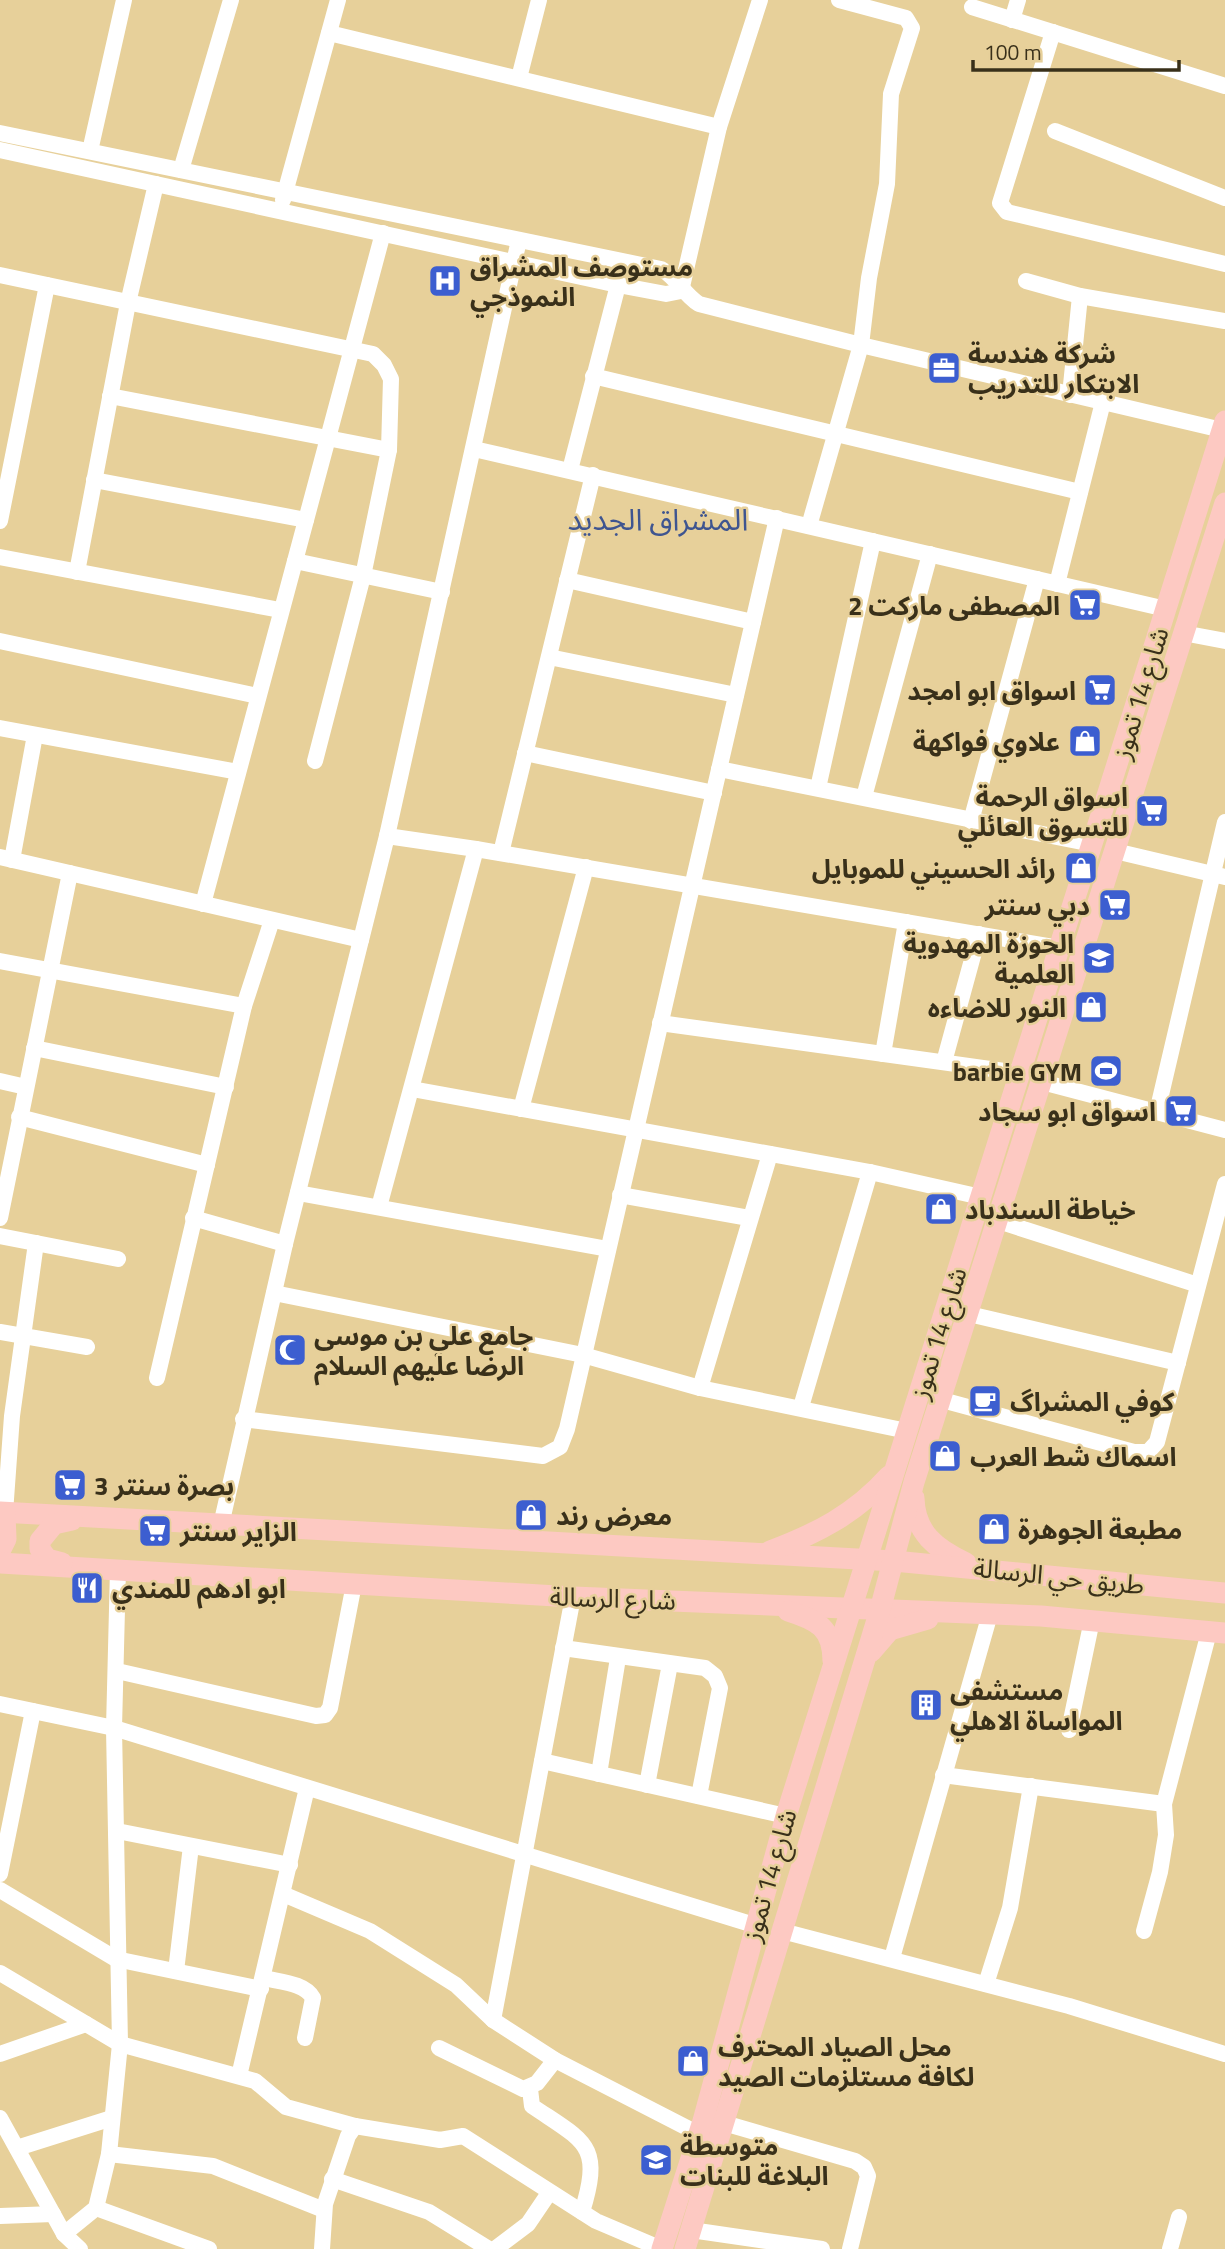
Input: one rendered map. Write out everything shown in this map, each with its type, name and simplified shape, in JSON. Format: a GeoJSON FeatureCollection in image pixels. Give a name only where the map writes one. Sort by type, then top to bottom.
{"type":"FeatureCollection","features":[{"type":"Feature","properties":{"kind":"main road","name":"شارع 14 تموز"},"geometry":{"type":"LineString","coordinates":[[662,2249],[699,2134],[754,1925],[786,1816],[865,1559],[1224,426]]}},
{"type":"Feature","properties":{"kind":"main road","name":"شارع 14 تموز"},"geometry":{"type":"LineString","coordinates":[[688,2240],[880,1609],[914,1482],[1225,503]]}},
{"type":"Feature","properties":{"kind":"main road"},"geometry":{"type":"LineString","coordinates":[[762,1554],[835,1522],[868,1498],[893,1472]]}},
{"type":"Feature","properties":{"kind":"main road"},"geometry":{"type":"LineString","coordinates":[[914,1482],[915,1515],[925,1536],[940,1550],[975,1568]]}},
{"type":"Feature","properties":{"kind":"main road","name":"شارع الرسالة"},"geometry":{"type":"LineString","coordinates":[[3,1513],[894,1561]]}},
{"type":"Feature","properties":{"kind":"main road"},"geometry":{"type":"LineString","coordinates":[[0,1551],[6,1539],[3,1513]]}},
{"type":"Feature","properties":{"kind":"main road"},"geometry":{"type":"LineString","coordinates":[[79,1567],[47,1559],[40,1549],[40,1541],[54,1524],[84,1517]]}},
{"type":"Feature","properties":{"kind":"main road","name":"طريق حي الرسالة"},"geometry":{"type":"LineString","coordinates":[[894,1561],[1225,1593]]}},
{"type":"Feature","properties":{"kind":"main road","name":"شارع الرسالة"},"geometry":{"type":"LineString","coordinates":[[0,1563],[573,1597],[990,1614],[1217,1632]]}},
{"type":"Feature","properties":{"kind":"main road"},"geometry":{"type":"LineString","coordinates":[[766,1604],[806,1617],[822,1627],[831,1636],[833,1668]]}},
{"type":"Feature","properties":{"kind":"main road"},"geometry":{"type":"LineString","coordinates":[[851,1699],[872,1652],[890,1630],[926,1619],[967,1614]]}},
{"type":"Feature","properties":{"kind":"street"},"geometry":{"type":"LineString","coordinates":[[90,151],[124,0]]}},
{"type":"Feature","properties":{"kind":"street"},"geometry":{"type":"LineString","coordinates":[[181,170],[231,0]]}},
{"type":"Feature","properties":{"kind":"street"},"geometry":{"type":"LineString","coordinates":[[280,209],[338,0]]}},
{"type":"Feature","properties":{"kind":"street"},"geometry":{"type":"LineString","coordinates":[[519,78],[539,0]]}},
{"type":"Feature","properties":{"kind":"street"},"geometry":{"type":"LineString","coordinates":[[681,290],[719,127],[760,0]]}},
{"type":"Feature","properties":{"kind":"street"},"geometry":{"type":"LineString","coordinates":[[809,526],[838,433],[861,345],[869,278],[887,184],[891,94],[912,28],[906,18],[839,0]]}},
{"type":"Feature","properties":{"kind":"street"},"geometry":{"type":"LineString","coordinates":[[1012,20],[1018,0]]}},
{"type":"Feature","properties":{"kind":"street"},"geometry":{"type":"LineString","coordinates":[[972,7],[1225,86]]}},
{"type":"Feature","properties":{"kind":"street"},"geometry":{"type":"LineString","coordinates":[[1053,32],[1000,202],[1002,208],[1007,212],[1225,264]]}},
{"type":"Feature","properties":{"kind":"street"},"geometry":{"type":"LineString","coordinates":[[329,33],[719,127]]}},
{"type":"Feature","properties":{"kind":"street"},"geometry":{"type":"LineString","coordinates":[[1055,131],[1225,198]]}},
{"type":"Feature","properties":{"kind":"street"},"geometry":{"type":"LineString","coordinates":[[0,133],[660,269],[674,278],[681,290],[699,304],[1070,395],[1224,426]]}},
{"type":"Feature","properties":{"kind":"street"},"geometry":{"type":"LineString","coordinates":[[0,150],[280,209],[514,264],[666,294],[681,290]]}},
{"type":"Feature","properties":{"kind":"street"},"geometry":{"type":"LineString","coordinates":[[78,572],[128,303],[156,184]]}},
{"type":"Feature","properties":{"kind":"street"},"geometry":{"type":"LineString","coordinates":[[203,904],[383,233]]}},
{"type":"Feature","properties":{"kind":"street"},"geometry":{"type":"LineString","coordinates":[[221,1525],[285,1244],[387,836],[519,240]]}},
{"type":"Feature","properties":{"kind":"street"},"geometry":{"type":"LineString","coordinates":[[0,275],[373,354],[384,365],[391,379],[389,450],[363,576],[316,761]]}},
{"type":"Feature","properties":{"kind":"street"},"geometry":{"type":"LineString","coordinates":[[1026,281],[1080,296],[1225,321]]}},
{"type":"Feature","properties":{"kind":"street"},"geometry":{"type":"LineString","coordinates":[[0,521],[47,285]]}},
{"type":"Feature","properties":{"kind":"street"},"geometry":{"type":"LineString","coordinates":[[570,470],[618,285]]}},
{"type":"Feature","properties":{"kind":"street"},"geometry":{"type":"LineString","coordinates":[[1070,395],[1080,296]]}},
{"type":"Feature","properties":{"kind":"street"},"geometry":{"type":"LineString","coordinates":[[593,376],[1080,492]]}},
{"type":"Feature","properties":{"kind":"street"},"geometry":{"type":"LineString","coordinates":[[110,396],[389,450]]}},
{"type":"Feature","properties":{"kind":"street"},"geometry":{"type":"LineString","coordinates":[[1057,584],[1103,402]]}},
{"type":"Feature","properties":{"kind":"street"},"geometry":{"type":"LineString","coordinates":[[474,449],[1166,609]]}},
{"type":"Feature","properties":{"kind":"street"},"geometry":{"type":"LineString","coordinates":[[501,853],[593,475]]}},
{"type":"Feature","properties":{"kind":"street"},"geometry":{"type":"LineString","coordinates":[[94,480],[306,520]]}},
{"type":"Feature","properties":{"kind":"street"},"geometry":{"type":"LineString","coordinates":[[243,1419],[543,1456],[560,1447],[777,518]]}},
{"type":"Feature","properties":{"kind":"street"},"geometry":{"type":"LineString","coordinates":[[818,788],[873,541]]}},
{"type":"Feature","properties":{"kind":"street"},"geometry":{"type":"LineString","coordinates":[[864,797],[930,554]]}},
{"type":"Feature","properties":{"kind":"street"},"geometry":{"type":"LineString","coordinates":[[0,557],[280,610]]}},
{"type":"Feature","properties":{"kind":"street"},"geometry":{"type":"LineString","coordinates":[[295,561],[442,592]]}},
{"type":"Feature","properties":{"kind":"street"},"geometry":{"type":"LineString","coordinates":[[971,821],[1037,579]]}},
{"type":"Feature","properties":{"kind":"street"},"geometry":{"type":"LineString","coordinates":[[568,580],[753,622]]}},
{"type":"Feature","properties":{"kind":"street"},"geometry":{"type":"LineString","coordinates":[[1183,633],[1225,641]]}},
{"type":"Feature","properties":{"kind":"street"},"geometry":{"type":"LineString","coordinates":[[0,641],[258,696]]}},
{"type":"Feature","properties":{"kind":"street"},"geometry":{"type":"LineString","coordinates":[[549,657],[736,695]]}},
{"type":"Feature","properties":{"kind":"street"},"geometry":{"type":"LineString","coordinates":[[0,728],[238,772]]}},
{"type":"Feature","properties":{"kind":"street"},"geometry":{"type":"LineString","coordinates":[[35,735],[6,858],[360,940]]}},
{"type":"Feature","properties":{"kind":"street"},"geometry":{"type":"LineString","coordinates":[[526,753],[713,793]]}},
{"type":"Feature","properties":{"kind":"street"},"geometry":{"type":"LineString","coordinates":[[719,769],[1092,844]]}},
{"type":"Feature","properties":{"kind":"street"},"geometry":{"type":"LineString","coordinates":[[1157,1112],[1218,876],[1225,822]]}},
{"type":"Feature","properties":{"kind":"street"},"geometry":{"type":"LineString","coordinates":[[387,836],[586,867],[1059,948]]}},
{"type":"Feature","properties":{"kind":"street"},"geometry":{"type":"LineString","coordinates":[[379,1208],[476,849]]}},
{"type":"Feature","properties":{"kind":"street"},"geometry":{"type":"LineString","coordinates":[[1115,851],[1218,876]]}},
{"type":"Feature","properties":{"kind":"street"},"geometry":{"type":"LineString","coordinates":[[521,1109],[586,867]]}},
{"type":"Feature","properties":{"kind":"street"},"geometry":{"type":"LineString","coordinates":[[0,1218],[70,873]]}},
{"type":"Feature","properties":{"kind":"street"},"geometry":{"type":"LineString","coordinates":[[157,1378],[244,1006],[272,920]]}},
{"type":"Feature","properties":{"kind":"street"},"geometry":{"type":"LineString","coordinates":[[883,1054],[906,922]]}},
{"type":"Feature","properties":{"kind":"street"},"geometry":{"type":"LineString","coordinates":[[944,1062],[979,934]]}},
{"type":"Feature","properties":{"kind":"street"},"geometry":{"type":"LineString","coordinates":[[0,961],[244,1006]]}},
{"type":"Feature","properties":{"kind":"street"},"geometry":{"type":"LineString","coordinates":[[660,1023],[1020,1073]]}},
{"type":"Feature","properties":{"kind":"street"},"geometry":{"type":"LineString","coordinates":[[34,1048],[226,1087]]}},
{"type":"Feature","properties":{"kind":"street"},"geometry":{"type":"LineString","coordinates":[[0,1081],[26,1087]]}},
{"type":"Feature","properties":{"kind":"street"},"geometry":{"type":"LineString","coordinates":[[1042,1082],[1225,1130]]}},
{"type":"Feature","properties":{"kind":"street"},"geometry":{"type":"LineString","coordinates":[[412,1089],[870,1172],[981,1197]]}},
{"type":"Feature","properties":{"kind":"street"},"geometry":{"type":"LineString","coordinates":[[19,1117],[207,1165]]}},
{"type":"Feature","properties":{"kind":"street"},"geometry":{"type":"LineString","coordinates":[[699,1388],[770,1154]]}},
{"type":"Feature","properties":{"kind":"street"},"geometry":{"type":"LineString","coordinates":[[801,1407],[870,1172]]}},
{"type":"Feature","properties":{"kind":"street"},"geometry":{"type":"LineString","coordinates":[[942,1400],[1134,1452],[1148,1451],[1157,1442],[1225,1184]]}},
{"type":"Feature","properties":{"kind":"street"},"geometry":{"type":"LineString","coordinates":[[298,1193],[608,1249]]}},
{"type":"Feature","properties":{"kind":"street"},"geometry":{"type":"LineString","coordinates":[[620,1195],[749,1219]]}},
{"type":"Feature","properties":{"kind":"street"},"geometry":{"type":"LineString","coordinates":[[193,1218],[285,1244]]}},
{"type":"Feature","properties":{"kind":"street"},"geometry":{"type":"LineString","coordinates":[[999,1221],[1198,1285]]}},
{"type":"Feature","properties":{"kind":"street"},"geometry":{"type":"LineString","coordinates":[[0,1236],[118,1259]]}},
{"type":"Feature","properties":{"kind":"street"},"geometry":{"type":"LineString","coordinates":[[3,1513],[22,1336],[36,1243]]}},
{"type":"Feature","properties":{"kind":"street"},"geometry":{"type":"LineString","coordinates":[[274,1293],[583,1356],[699,1388],[907,1431]]}},
{"type":"Feature","properties":{"kind":"street"},"geometry":{"type":"LineString","coordinates":[[969,1314],[1178,1363]]}},
{"type":"Feature","properties":{"kind":"street"},"geometry":{"type":"LineString","coordinates":[[0,1332],[87,1347]]}},
{"type":"Feature","properties":{"kind":"street"},"geometry":{"type":"LineString","coordinates":[[64,2234],[96,2208],[109,2154],[120,2044],[116,1959],[117,1831],[114,1728],[118,1569]]}},
{"type":"Feature","properties":{"kind":"street"},"geometry":{"type":"LineString","coordinates":[[117,1671],[316,1716],[325,1715],[330,1708],[354,1584]]}},
{"type":"Feature","properties":{"kind":"street"},"geometry":{"type":"LineString","coordinates":[[493,2020],[573,1597]]}},
{"type":"Feature","properties":{"kind":"street"},"geometry":{"type":"LineString","coordinates":[[892,1958],[990,1614]]}},
{"type":"Feature","properties":{"kind":"street"},"geometry":{"type":"LineString","coordinates":[[1069,1730],[1092,1620]]}},
{"type":"Feature","properties":{"kind":"street"},"geometry":{"type":"LineString","coordinates":[[1144,1931],[1160,1872],[1166,1835],[1164,1804],[1217,1632]]}},
{"type":"Feature","properties":{"kind":"street"},"geometry":{"type":"LineString","coordinates":[[563,1648],[618,1658],[705,1668],[715,1676],[720,1688],[699,1796]]}},
{"type":"Feature","properties":{"kind":"street"},"geometry":{"type":"LineString","coordinates":[[599,1774],[618,1658]]}},
{"type":"Feature","properties":{"kind":"street"},"geometry":{"type":"LineString","coordinates":[[647,1785],[670,1664]]}},
{"type":"Feature","properties":{"kind":"street"},"geometry":{"type":"LineString","coordinates":[[0,1704],[114,1728],[754,1925]]}},
{"type":"Feature","properties":{"kind":"street"},"geometry":{"type":"LineString","coordinates":[[0,1874],[33,1711]]}},
{"type":"Feature","properties":{"kind":"street"},"geometry":{"type":"LineString","coordinates":[[542,1761],[786,1816]]}},
{"type":"Feature","properties":{"kind":"street"},"geometry":{"type":"LineString","coordinates":[[943,1775],[1164,1804]]}},
{"type":"Feature","properties":{"kind":"street"},"geometry":{"type":"LineString","coordinates":[[986,1984],[1010,1908],[1031,1786]]}},
{"type":"Feature","properties":{"kind":"street"},"geometry":{"type":"LineString","coordinates":[[240,2076],[307,1788]]}},
{"type":"Feature","properties":{"kind":"street"},"geometry":{"type":"LineString","coordinates":[[117,1831],[289,1865]]}},
{"type":"Feature","properties":{"kind":"street"},"geometry":{"type":"LineString","coordinates":[[176,1972],[191,1846]]}},
{"type":"Feature","properties":{"kind":"street"},"geometry":{"type":"LineString","coordinates":[[0,1890],[116,1959],[176,1972],[306,1989],[313,1998],[305,2038]]}},
{"type":"Feature","properties":{"kind":"street"},"geometry":{"type":"LineString","coordinates":[[283,1894],[370,1931],[456,1985],[493,2020],[555,2060],[699,2134]]}},
{"type":"Feature","properties":{"kind":"street"},"geometry":{"type":"LineString","coordinates":[[782,1931],[986,1984],[1225,2054]]}},
{"type":"Feature","properties":{"kind":"street"},"geometry":{"type":"LineString","coordinates":[[0,1973],[120,2044],[240,2076],[266,2087],[286,2107],[355,2126],[440,2140],[463,2136],[521,2170],[549,2193],[582,2212],[662,2249]]}},
{"type":"Feature","properties":{"kind":"street"},"geometry":{"type":"LineString","coordinates":[[0,2054],[86,2024]]}},
{"type":"Feature","properties":{"kind":"street"},"geometry":{"type":"LineString","coordinates":[[439,2048],[523,2089],[530,2089]]}},
{"type":"Feature","properties":{"kind":"street"},"geometry":{"type":"LineString","coordinates":[[555,2060],[530,2089],[532,2106],[583,2141],[590,2159],[592,2180],[582,2212]]}},
{"type":"Feature","properties":{"kind":"street"},"geometry":{"type":"LineString","coordinates":[[0,2118],[64,2234],[79,2249]]}},
{"type":"Feature","properties":{"kind":"street"},"geometry":{"type":"LineString","coordinates":[[17,2148],[112,2118]]}},
{"type":"Feature","properties":{"kind":"street"},"geometry":{"type":"LineString","coordinates":[[724,2123],[855,2161],[864,2167],[868,2176],[850,2249]]}},
{"type":"Feature","properties":{"kind":"street"},"geometry":{"type":"LineString","coordinates":[[322,2249],[324,2210],[332,2179],[355,2126]]}},
{"type":"Feature","properties":{"kind":"street"},"geometry":{"type":"LineString","coordinates":[[109,2154],[213,2166],[324,2210]]}},
{"type":"Feature","properties":{"kind":"street"},"geometry":{"type":"LineString","coordinates":[[332,2179],[429,2212],[489,2249]]}},
{"type":"Feature","properties":{"kind":"street"},"geometry":{"type":"LineString","coordinates":[[495,2249],[528,2224],[549,2193]]}},
{"type":"Feature","properties":{"kind":"street"},"geometry":{"type":"LineString","coordinates":[[96,2208],[209,2249]]}},
{"type":"Feature","properties":{"kind":"street"},"geometry":{"type":"LineString","coordinates":[[0,2216],[52,2214]]}},
{"type":"Feature","properties":{"kind":"street"},"geometry":{"type":"LineString","coordinates":[[1170,2249],[1179,2217]]}},
{"type":"Feature","properties":{"kind":"street"},"geometry":{"type":"LineString","coordinates":[[688,2240],[822,2249]]}},
{"type":"Feature","properties":{"kind":"place","name":"مستوصف المشراق النموذجي"},"geometry":{"type":"Point","coordinates":[445,281]}},
{"type":"Feature","properties":{"kind":"place","name":"شركة هندسة الابتكار للتدريب"},"geometry":{"type":"Point","coordinates":[944,368]}},
{"type":"Feature","properties":{"kind":"place","name":"المصطفى ماركت 2"},"geometry":{"type":"Point","coordinates":[1085,605]}},
{"type":"Feature","properties":{"kind":"place","name":"اسواق ابو امجد"},"geometry":{"type":"Point","coordinates":[1100,690]}},
{"type":"Feature","properties":{"kind":"place","name":"علاوي فواكهة"},"geometry":{"type":"Point","coordinates":[1085,741]}},
{"type":"Feature","properties":{"kind":"place","name":"اسواق الرحمة للتسوق العائلي"},"geometry":{"type":"Point","coordinates":[1152,811]}},
{"type":"Feature","properties":{"kind":"place","name":"رائد الحسيني للموبايل"},"geometry":{"type":"Point","coordinates":[1081,868]}},
{"type":"Feature","properties":{"kind":"place","name":"دبي سنتر"},"geometry":{"type":"Point","coordinates":[1115,905]}},
{"type":"Feature","properties":{"kind":"place","name":"الحوزة المهدوية العلمية"},"geometry":{"type":"Point","coordinates":[1099,958]}},
{"type":"Feature","properties":{"kind":"place","name":"النور للاضاءه"},"geometry":{"type":"Point","coordinates":[1091,1007]}},
{"type":"Feature","properties":{"kind":"place","name":"barbie GYM"},"geometry":{"type":"Point","coordinates":[1106,1071]}},
{"type":"Feature","properties":{"kind":"place","name":"اسواق ابو سجاد"},"geometry":{"type":"Point","coordinates":[1181,1111]}},
{"type":"Feature","properties":{"kind":"place","name":"خياطة السندباد"},"geometry":{"type":"Point","coordinates":[941,1209]}},
{"type":"Feature","properties":{"kind":"place","name":"جامع علي بن موسى الرضا عليهم السلام"},"geometry":{"type":"Point","coordinates":[290,1350]}},
{"type":"Feature","properties":{"kind":"place","name":"كوفي المشراگ"},"geometry":{"type":"Point","coordinates":[985,1401]}},
{"type":"Feature","properties":{"kind":"place","name":"اسماك شط العرب"},"geometry":{"type":"Point","coordinates":[945,1456]}},
{"type":"Feature","properties":{"kind":"place","name":"بصرة سنتر 3"},"geometry":{"type":"Point","coordinates":[70,1485]}},
{"type":"Feature","properties":{"kind":"place","name":"معرض رند"},"geometry":{"type":"Point","coordinates":[531,1515]}},
{"type":"Feature","properties":{"kind":"place","name":"مطبعة الجوهرة"},"geometry":{"type":"Point","coordinates":[994,1529]}},
{"type":"Feature","properties":{"kind":"place","name":"الزاير سنتر"},"geometry":{"type":"Point","coordinates":[155,1531]}},
{"type":"Feature","properties":{"kind":"place","name":"ابو ادهم للمندي"},"geometry":{"type":"Point","coordinates":[87,1588]}},
{"type":"Feature","properties":{"kind":"place","name":"مستشفى المواساة اﻻهلي"},"geometry":{"type":"Point","coordinates":[926,1705]}},
{"type":"Feature","properties":{"kind":"place","name":"محل الصياد المحترف لكافة مستلزمات الصيد"},"geometry":{"type":"Point","coordinates":[693,2061]}},
{"type":"Feature","properties":{"kind":"place","name":"متوسطة البلاغة للبنات"},"geometry":{"type":"Point","coordinates":[656,2160]}},
{"type":"Feature","properties":{"kind":"district","name":"المشراق الجديد"},"geometry":{"type":"Point","coordinates":[658,519]}}]}
